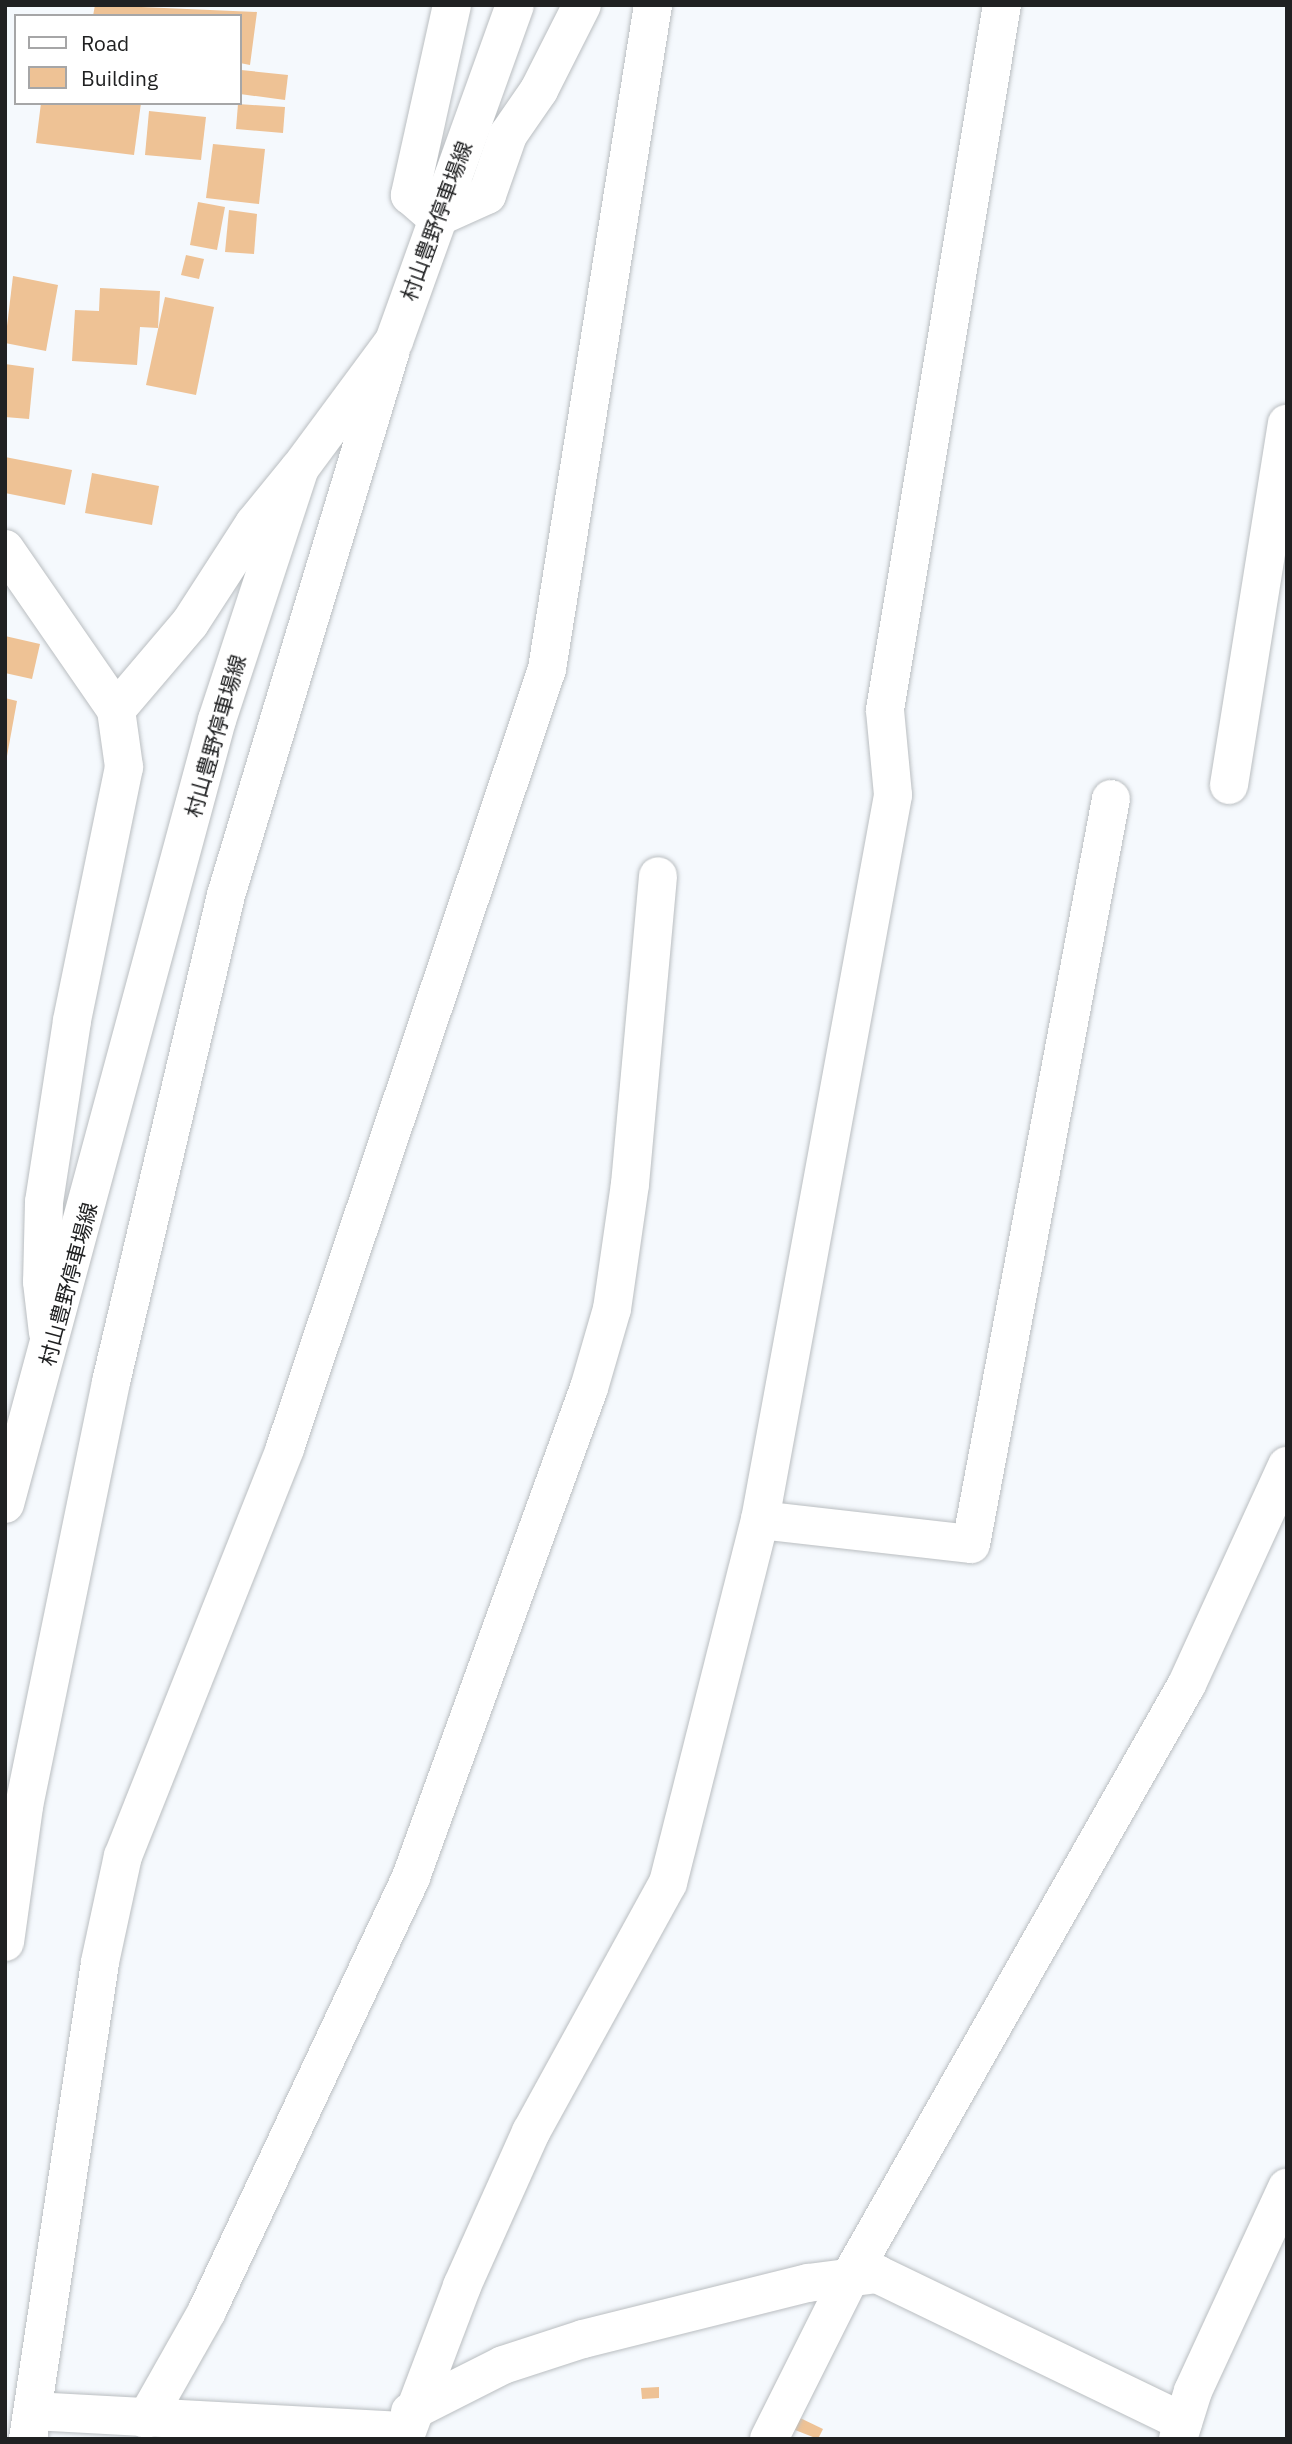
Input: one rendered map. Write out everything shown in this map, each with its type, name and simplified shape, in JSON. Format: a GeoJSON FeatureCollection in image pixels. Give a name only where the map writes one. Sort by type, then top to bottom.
{"type":"FeatureCollection","features":[{"type":"Feature","properties":{"kind":"street"},"geometry":{"type":"LineString","coordinates":[[452,5],[410,195],[436,218],[487,195],[508,135],[539,90],[582,5]]}},
{"type":"Feature","properties":{"kind":"street","name":"村山豊野停車場線"},"geometry":{"type":"LineString","coordinates":[[5,1504],[51,1352],[216,720],[300,468],[394,341],[514,5]]}},
{"type":"Feature","properties":{"kind":"street"},"geometry":{"type":"LineString","coordinates":[[653,5],[547,668],[285,1448],[122,1856],[54,2241],[30,2425],[146,2419],[407,2427],[503,2365],[583,2339],[850,2277],[877,2274],[1180,2430],[1287,2188]]}},
{"type":"Feature","properties":{"kind":"street"},"geometry":{"type":"LineString","coordinates":[[407,2427],[531,2132],[668,1883],[760,1520],[893,794],[885,710],[1002,5]]}},
{"type":"Feature","properties":{"kind":"street"},"geometry":{"type":"LineString","coordinates":[[5,1942],[24,1807],[111,1381],[226,895],[394,341]]}},
{"type":"Feature","properties":{"kind":"street"},"geometry":{"type":"LineString","coordinates":[[1229,785],[1287,424]]}},
{"type":"Feature","properties":{"kind":"street"},"geometry":{"type":"LineString","coordinates":[[116,710],[190,622],[254,524],[300,468]]}},
{"type":"Feature","properties":{"kind":"street"},"geometry":{"type":"LineString","coordinates":[[5,549],[116,710],[124,767],[72,1021],[44,1202],[42,1282],[51,1352]]}},
{"type":"Feature","properties":{"kind":"street"},"geometry":{"type":"LineString","coordinates":[[760,1520],[971,1544],[1111,799]]}},
{"type":"Feature","properties":{"kind":"street"},"geometry":{"type":"LineString","coordinates":[[146,2419],[207,2311],[411,1877],[589,1388],[612,1309],[630,1184],[658,876]]}},
{"type":"Feature","properties":{"kind":"street"},"geometry":{"type":"LineString","coordinates":[[769,2439],[850,2277],[1187,1684],[1287,1466]]}},
{"type":"Feature","properties":{"kind":"building"},"geometry":{"type":"Polygon","coordinates":[[[95,5],[257,12],[250,65],[242,63],[242,14],[93,14],[95,5]]]}},
{"type":"Feature","properties":{"kind":"building"},"geometry":{"type":"Polygon","coordinates":[[[242,70],[288,75],[285,100],[242,94],[242,70]]]}},
{"type":"Feature","properties":{"kind":"building"},"geometry":{"type":"Polygon","coordinates":[[[41,105],[141,105],[134,155],[36,143],[41,105]]]}},
{"type":"Feature","properties":{"kind":"building"},"geometry":{"type":"Polygon","coordinates":[[[238,105],[285,107],[283,133],[236,129],[238,105]]]}},
{"type":"Feature","properties":{"kind":"building"},"geometry":{"type":"Polygon","coordinates":[[[149,111],[206,117],[201,160],[145,155],[149,111]]]}},
{"type":"Feature","properties":{"kind":"building"},"geometry":{"type":"Polygon","coordinates":[[[213,144],[265,149],[259,204],[206,198],[213,144]]]}},
{"type":"Feature","properties":{"kind":"building"},"geometry":{"type":"Polygon","coordinates":[[[198,202],[225,207],[217,250],[190,245],[198,202]]]}},
{"type":"Feature","properties":{"kind":"building"},"geometry":{"type":"Polygon","coordinates":[[[229,210],[257,214],[254,254],[225,252],[229,210]]]}},
{"type":"Feature","properties":{"kind":"building"},"geometry":{"type":"Polygon","coordinates":[[[186,255],[204,259],[199,279],[181,275],[186,255]]]}},
{"type":"Feature","properties":{"kind":"building"},"geometry":{"type":"Polygon","coordinates":[[[13,276],[58,285],[46,351],[5,343],[13,276]]]}},
{"type":"Feature","properties":{"kind":"building"},"geometry":{"type":"Polygon","coordinates":[[[100,288],[160,291],[158,328],[140,327],[137,365],[72,361],[75,310],[99,311],[100,288]]]}},
{"type":"Feature","properties":{"kind":"building"},"geometry":{"type":"Polygon","coordinates":[[[165,297],[214,307],[196,395],[146,385],[165,297]]]}},
{"type":"Feature","properties":{"kind":"building"},"geometry":{"type":"Polygon","coordinates":[[[5,364],[34,368],[29,419],[5,417],[5,364]]]}},
{"type":"Feature","properties":{"kind":"building"},"geometry":{"type":"Polygon","coordinates":[[[5,457],[72,470],[65,505],[5,493],[5,457]]]}},
{"type":"Feature","properties":{"kind":"building"},"geometry":{"type":"Polygon","coordinates":[[[92,473],[159,486],[152,525],[85,513],[92,473]]]}},
{"type":"Feature","properties":{"kind":"building"},"geometry":{"type":"Polygon","coordinates":[[[5,636],[40,644],[32,679],[5,673],[5,636]]]}},
{"type":"Feature","properties":{"kind":"building"},"geometry":{"type":"Polygon","coordinates":[[[5,698],[17,701],[7,756],[5,756],[5,698]]]}},
{"type":"Feature","properties":{"kind":"building"},"geometry":{"type":"Polygon","coordinates":[[[659,2387],[659,2398],[642,2399],[641,2388],[659,2387]]]}},
{"type":"Feature","properties":{"kind":"building"},"geometry":{"type":"Polygon","coordinates":[[[796,2416],[823,2429],[818,2439],[790,2428],[796,2416]]]}}]}
